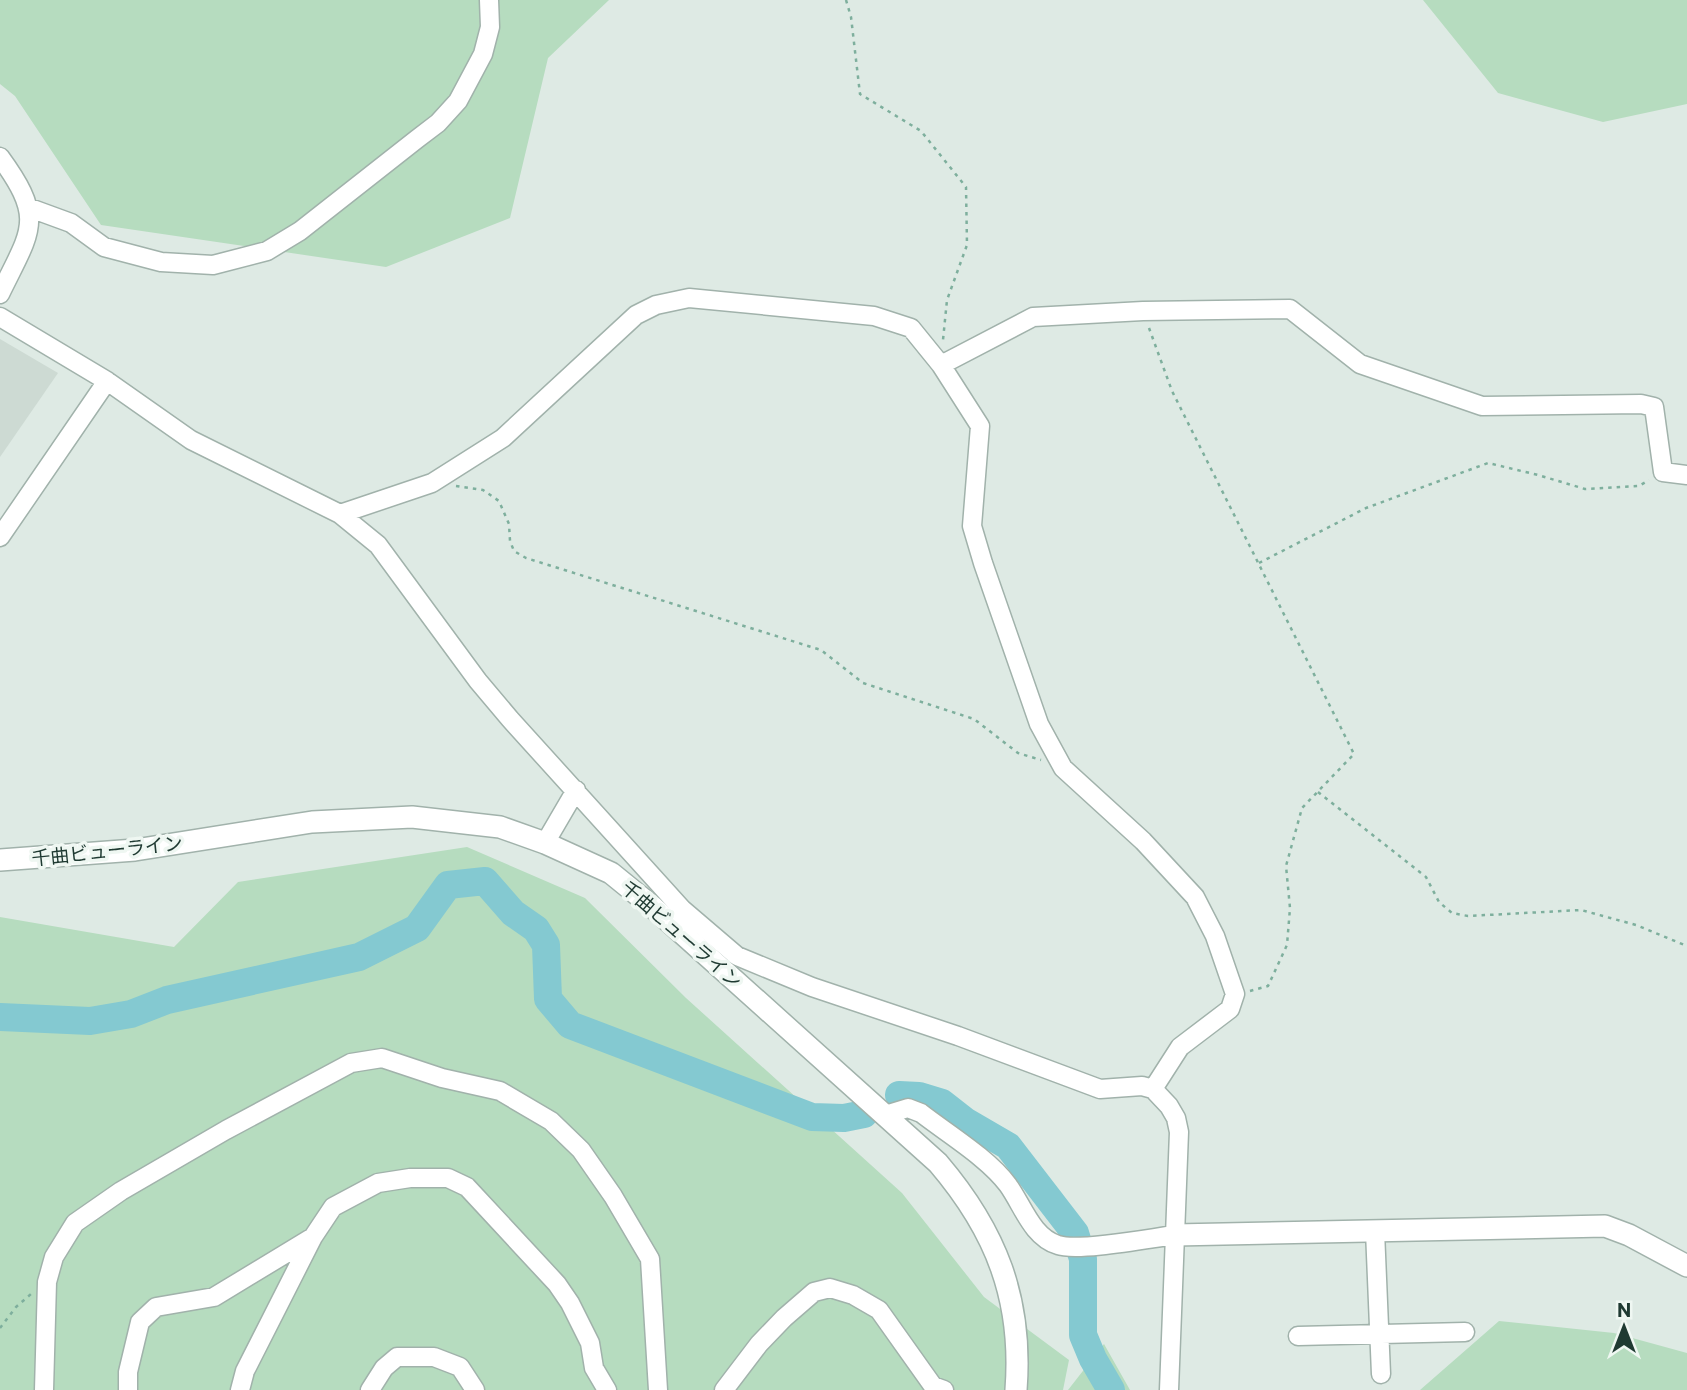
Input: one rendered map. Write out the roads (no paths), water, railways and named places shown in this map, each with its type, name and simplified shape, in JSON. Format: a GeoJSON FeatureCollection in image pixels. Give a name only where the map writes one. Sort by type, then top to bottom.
{"type":"FeatureCollection","features":[{"type":"Feature","properties":{"kind":"street"},"geometry":{"type":"LineString","coordinates":[[30,208],[71,223],[104,247],[161,262],[213,265],[267,251],[300,231],[438,123],[458,101],[483,54],[490,27],[489,0]]}},
{"type":"Feature","properties":{"kind":"street"},"geometry":{"type":"LineString","coordinates":[[0,156],[30,208],[30,232],[0,294]]}},
{"type":"Feature","properties":{"kind":"street"},"geometry":{"type":"LineString","coordinates":[[340,514],[432,483],[503,438],[636,315],[656,305],[689,298],[874,316],[911,328],[941,365],[980,426],[972,526],[1039,724],[1063,768],[1143,841],[1195,897],[1215,936],[1235,994],[1230,1009],[1180,1047],[1153,1090]]}},
{"type":"Feature","properties":{"kind":"street"},"geometry":{"type":"LineString","coordinates":[[941,365],[1033,317],[1143,311],[1290,309],[1360,364],[1482,407],[1641,404],[1654,407],[1663,472],[1687,475]]}},
{"type":"Feature","properties":{"kind":"street"},"geometry":{"type":"LineString","coordinates":[[0,317],[107,380],[191,440],[340,514],[378,545],[478,681],[682,909],[737,956],[812,987],[946,1032],[1100,1089],[1142,1086],[1153,1090],[1169,1106],[1180,1132],[1169,1390]]}},
{"type":"Feature","properties":{"kind":"street"},"geometry":{"type":"LineString","coordinates":[[0,537],[107,380]]}},
{"type":"Feature","properties":{"kind":"street"},"geometry":{"type":"LineString","coordinates":[[545,843],[576,790]]}},
{"type":"Feature","properties":{"kind":"street","name":"千曲ビューライン"},"geometry":{"type":"LineString","coordinates":[[0,860],[135,850],[312,822],[412,817],[500,827],[545,843],[611,873],[938,1163],[963,1193],[994,1247],[1013,1313],[1018,1345],[1016,1390]]}},
{"type":"Feature","properties":{"kind":"street"},"geometry":{"type":"LineString","coordinates":[[44,1390],[47,1280],[54,1257],[75,1223],[121,1191],[226,1130],[351,1063],[382,1058],[442,1078],[500,1091],[551,1121],[581,1150],[613,1196],[650,1259],[658,1390]]}},
{"type":"Feature","properties":{"kind":"street"},"geometry":{"type":"LineString","coordinates":[[885,1115],[908,1108],[921,1113],[996,1172],[1007,1184],[1043,1239],[1061,1247],[1175,1235],[1605,1226],[1629,1235],[1687,1266]]}},
{"type":"Feature","properties":{"kind":"street"},"geometry":{"type":"LineString","coordinates":[[240,1390],[245,1371],[313,1237],[333,1207],[379,1183],[410,1178],[449,1178],[467,1188],[557,1284],[590,1343],[594,1368],[607,1390]]}},
{"type":"Feature","properties":{"kind":"street"},"geometry":{"type":"LineString","coordinates":[[1375,1231],[1381,1374]]}},
{"type":"Feature","properties":{"kind":"street"},"geometry":{"type":"LineString","coordinates":[[128,1390],[128,1372],[140,1322],[156,1307],[214,1297],[313,1237]]}},
{"type":"Feature","properties":{"kind":"street"},"geometry":{"type":"LineString","coordinates":[[724,1390],[725,1385],[784,1318],[814,1292],[830,1288],[853,1295],[879,1310],[933,1386],[944,1390]]}},
{"type":"Feature","properties":{"kind":"street"},"geometry":{"type":"LineString","coordinates":[[1298,1336],[1465,1332]]}},
{"type":"Feature","properties":{"kind":"street"},"geometry":{"type":"LineString","coordinates":[[370,1390],[384,1368],[397,1357],[435,1357],[460,1367],[475,1390]]}},
{"type":"Feature","properties":{"kind":"waterway"},"geometry":{"type":"LineString","coordinates":[[0,1017],[90,1021],[131,1014],[167,1000],[359,957],[417,928],[448,885],[485,881],[513,913],[536,929],[546,945],[548,999],[570,1025],[812,1117],[844,1118],[864,1114]]}},
{"type":"Feature","properties":{"kind":"waterway"},"geometry":{"type":"LineString","coordinates":[[899,1095],[919,1096],[942,1103],[965,1121],[1008,1146],[1075,1233],[1083,1259],[1083,1335],[1111,1390]]}}]}
